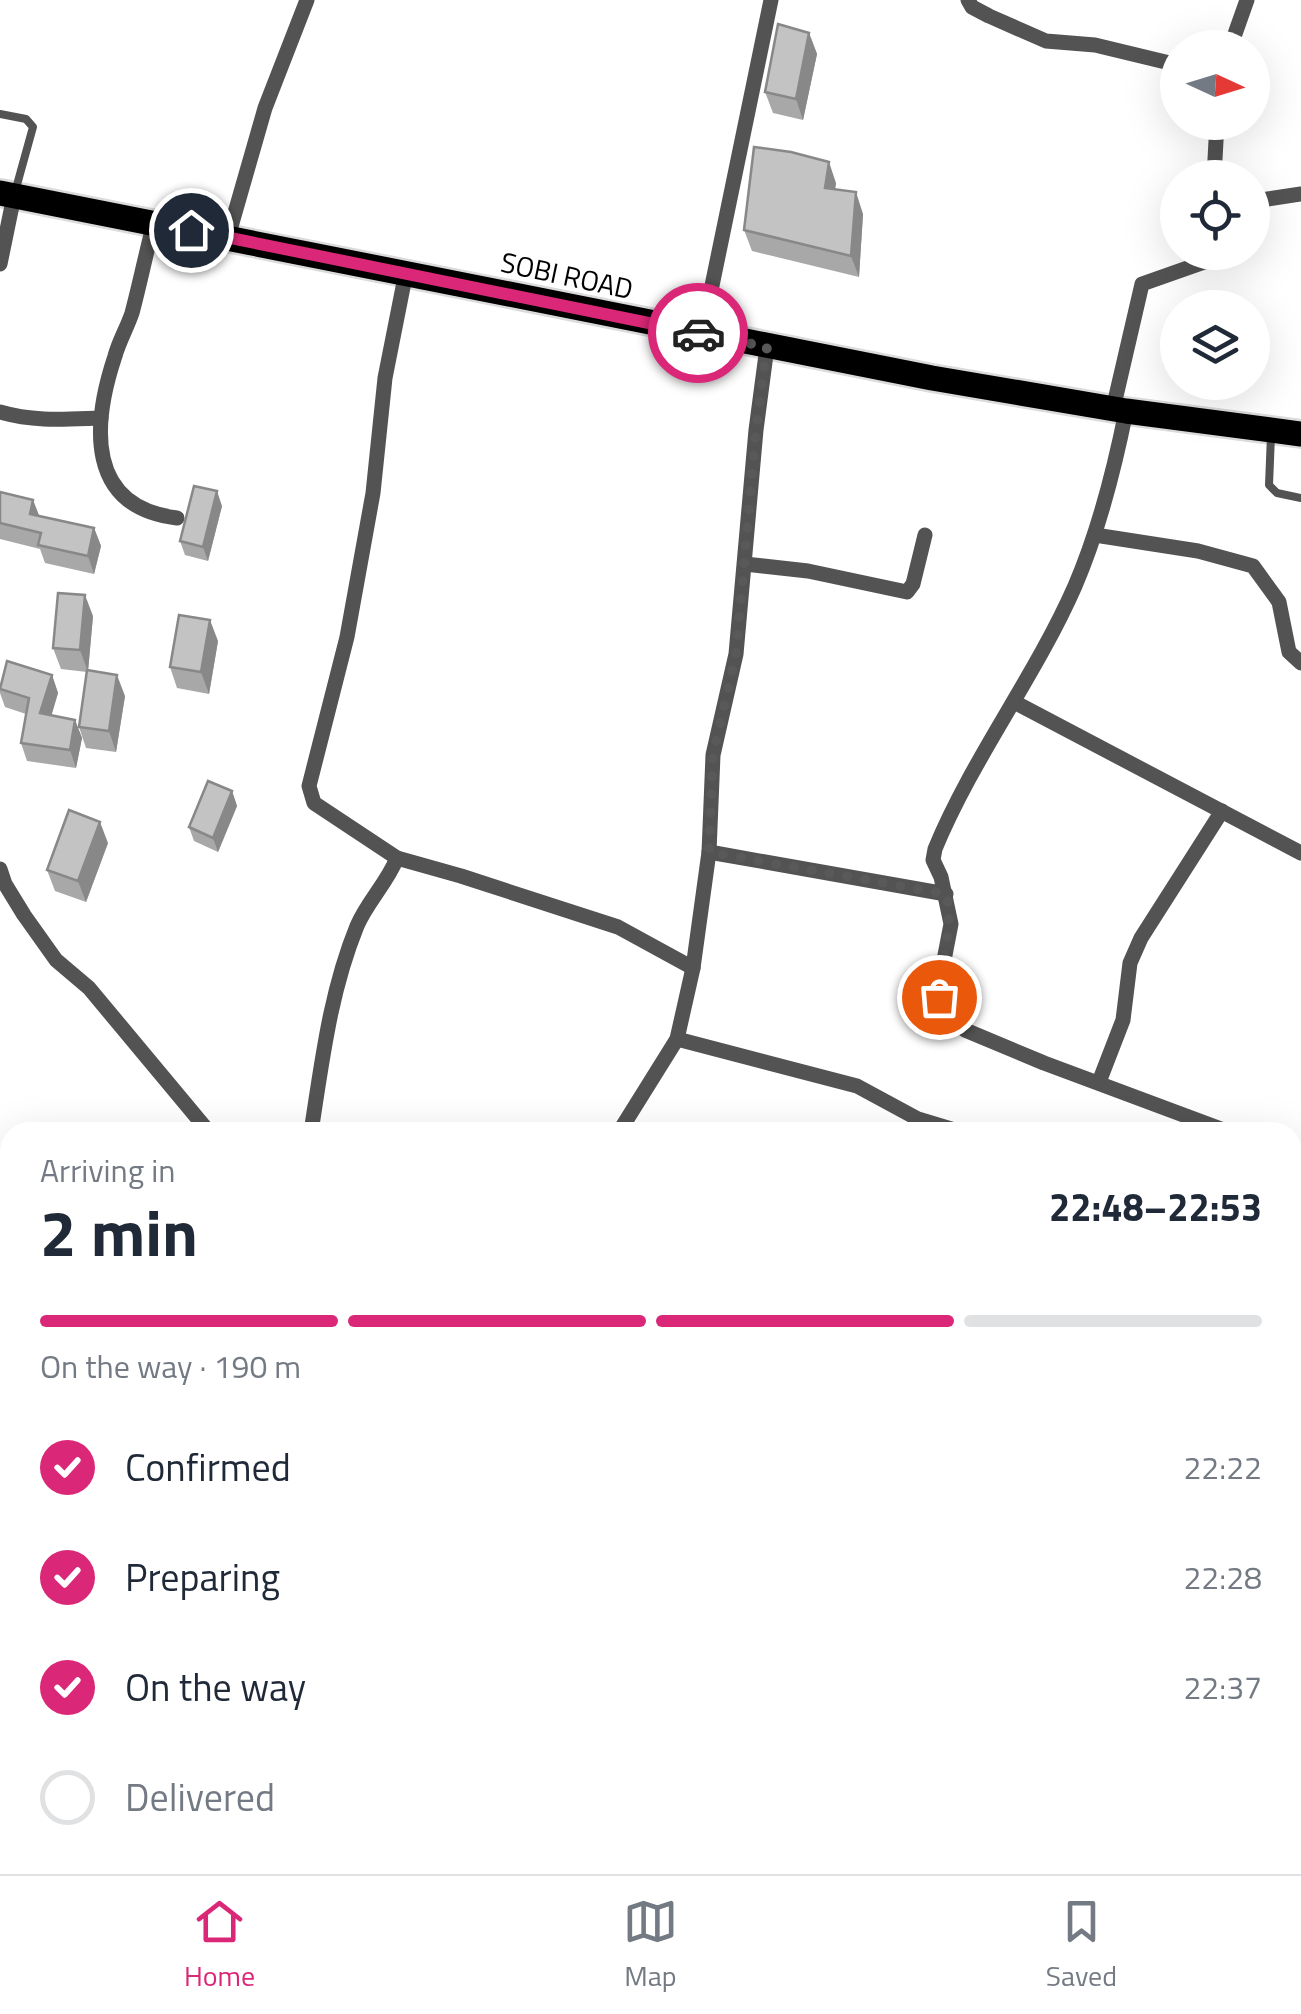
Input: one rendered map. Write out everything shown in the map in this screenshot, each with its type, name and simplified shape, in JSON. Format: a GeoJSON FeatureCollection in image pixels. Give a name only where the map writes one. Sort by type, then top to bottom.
{"type":"FeatureCollection","features":[{"type":"Feature","properties":{"kind":"highway","name":"SOBI ROAD"},"geometry":{"type":"LineString","coordinates":[[7,195],[228,236],[767,347],[1120,410],[1301,434]]}},
{"type":"Feature","properties":{"kind":"street"},"geometry":{"type":"LineString","coordinates":[[228,236],[265,108],[307,0]]}},
{"type":"Feature","properties":{"kind":"street"},"geometry":{"type":"LineString","coordinates":[[702,334],[771,0]]}},
{"type":"Feature","properties":{"kind":"street"},"geometry":{"type":"LineString","coordinates":[[968,0],[972,7],[989,16],[1046,41],[1095,45],[1160,61]]}},
{"type":"Feature","properties":{"kind":"street"},"geometry":{"type":"LineString","coordinates":[[1236,30],[1247,0]]}},
{"type":"Feature","properties":{"kind":"street"},"geometry":{"type":"LineString","coordinates":[[1270,197],[1301,194]]}},
{"type":"Feature","properties":{"kind":"street"},"geometry":{"type":"LineString","coordinates":[[0,264],[7,195]]}},
{"type":"Feature","properties":{"kind":"street"},"geometry":{"type":"LineString","coordinates":[[154,223],[131,317],[114,356],[102,418],[102,447],[112,485],[123,499],[140,509],[177,518]]}},
{"type":"Feature","properties":{"kind":"street"},"geometry":{"type":"LineString","coordinates":[[1182,270],[1142,284],[1112,479],[1095,535],[1074,588],[966,783],[933,860],[946,894],[951,924],[940,981],[941,1013],[965,1030],[1044,1063],[1202,1122]]}},
{"type":"Feature","properties":{"kind":"street"},"geometry":{"type":"LineString","coordinates":[[406,272],[385,378],[373,493],[350,620],[309,786],[314,803],[397,858],[618,927],[693,968]]}},
{"type":"Feature","properties":{"kind":"street"},"geometry":{"type":"LineString","coordinates":[[625,1122],[677,1040],[693,968],[709,852],[713,755],[736,654],[767,347]]}},
{"type":"Feature","properties":{"kind":"street"},"geometry":{"type":"LineString","coordinates":[[0,412],[48,420],[102,418]]}},
{"type":"Feature","properties":{"kind":"street"},"geometry":{"type":"LineString","coordinates":[[744,564],[808,571],[907,592],[925,535]]}},
{"type":"Feature","properties":{"kind":"street"},"geometry":{"type":"LineString","coordinates":[[1095,535],[1158,543],[1253,566],[1279,602],[1289,652],[1301,662]]}},
{"type":"Feature","properties":{"kind":"street"},"geometry":{"type":"LineString","coordinates":[[1014,702],[1301,852]]}},
{"type":"Feature","properties":{"kind":"street"},"geometry":{"type":"LineString","coordinates":[[1100,1082],[1122,1020],[1130,963],[1140,938],[1222,811]]}},
{"type":"Feature","properties":{"kind":"street"},"geometry":{"type":"LineString","coordinates":[[709,852],[946,894]]}},
{"type":"Feature","properties":{"kind":"street"},"geometry":{"type":"LineString","coordinates":[[313,1122],[327,1019],[358,922],[390,877],[397,858]]}},
{"type":"Feature","properties":{"kind":"street"},"geometry":{"type":"LineString","coordinates":[[0,869],[24,916],[56,960],[89,988],[201,1122]]}},
{"type":"Feature","properties":{"kind":"street"},"geometry":{"type":"LineString","coordinates":[[677,1040],[857,1086],[928,1122]]}},
{"type":"Feature","properties":{"kind":"lane"},"geometry":{"type":"LineString","coordinates":[[0,114],[26,119],[34,127],[7,195]]}},
{"type":"Feature","properties":{"kind":"lane"},"geometry":{"type":"LineString","coordinates":[[1271,430],[1269,484],[1278,493],[1301,498]]}},
{"type":"Feature","properties":{"kind":"building"},"geometry":{"type":"Polygon","coordinates":[[[778,24],[809,33],[796,99],[765,92],[778,24]]]}},
{"type":"Feature","properties":{"kind":"building"},"geometry":{"type":"Polygon","coordinates":[[[754,147],[829,162],[825,188],[856,192],[851,256],[744,230],[754,147]]]}},
{"type":"Feature","properties":{"kind":"building"},"geometry":{"type":"Polygon","coordinates":[[[194,486],[217,491],[203,547],[180,541],[194,486]]]}},
{"type":"Feature","properties":{"kind":"building"},"geometry":{"type":"Polygon","coordinates":[[[0,492],[33,500],[30,514],[94,528],[88,556],[38,545],[41,533],[0,523],[0,492]]]}},
{"type":"Feature","properties":{"kind":"building"},"geometry":{"type":"Polygon","coordinates":[[[58,593],[85,595],[80,650],[53,648],[58,593]]]}},
{"type":"Feature","properties":{"kind":"building"},"geometry":{"type":"Polygon","coordinates":[[[179,615],[210,620],[201,672],[170,667],[179,615]]]}},
{"type":"Feature","properties":{"kind":"building"},"geometry":{"type":"Polygon","coordinates":[[[7,661],[52,675],[40,713],[75,720],[70,750],[21,743],[29,698],[0,689],[7,661]]]}},
{"type":"Feature","properties":{"kind":"building"},"geometry":{"type":"Polygon","coordinates":[[[87,670],[117,675],[109,731],[79,727],[87,670]]]}},
{"type":"Feature","properties":{"kind":"building"},"geometry":{"type":"Polygon","coordinates":[[[208,781],[232,791],[213,838],[189,827],[208,781]]]}},
{"type":"Feature","properties":{"kind":"building"},"geometry":{"type":"Polygon","coordinates":[[[69,810],[100,822],[78,881],[47,870],[69,810]]]}},
{"type":"Feature","properties":{"kind":"way so far"},"geometry":{"type":"LineString","coordinates":[[698,333],[767,347],[736,654],[713,755],[709,852],[946,894],[951,924],[939,997]]}},
{"type":"Feature","properties":{"kind":"route"},"geometry":{"type":"LineString","coordinates":[[191,230],[698,333]]}}]}
